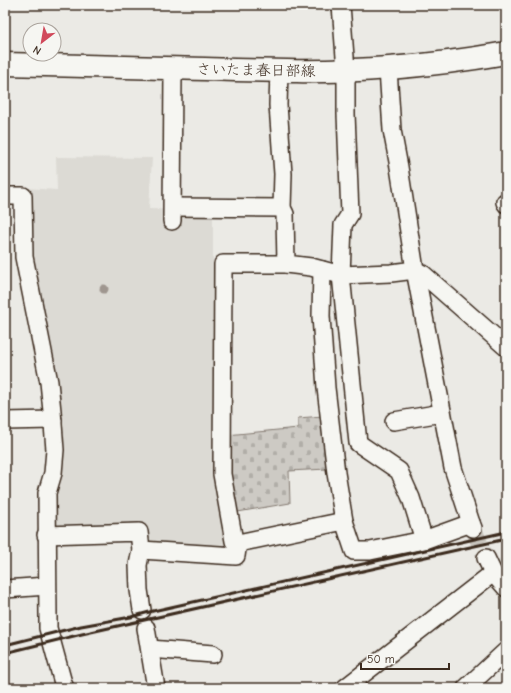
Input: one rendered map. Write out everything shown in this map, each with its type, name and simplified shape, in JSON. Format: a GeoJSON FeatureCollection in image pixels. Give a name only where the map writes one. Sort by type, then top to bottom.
{"type":"FeatureCollection","features":[{"type":"Feature","properties":{"kind":"main road","name":"さいたま春日部線"},"geometry":{"type":"LineString","coordinates":[[5,64],[279,71],[346,70],[388,69],[456,61],[506,53]]}},
{"type":"Feature","properties":{"kind":"street"},"geometry":{"type":"LineString","coordinates":[[341,5],[346,70],[346,114],[350,214],[343,224],[341,275],[358,443],[399,471],[411,498],[424,540]]}},
{"type":"Feature","properties":{"kind":"street"},"geometry":{"type":"LineString","coordinates":[[173,68],[172,214],[282,208]]}},
{"type":"Feature","properties":{"kind":"street"},"geometry":{"type":"LineString","coordinates":[[322,270],[321,316],[326,388],[336,473],[344,521],[354,551],[370,551],[424,540],[472,526],[453,468],[415,270],[392,130],[388,69]]}},
{"type":"Feature","properties":{"kind":"street"},"geometry":{"type":"LineString","coordinates":[[279,71],[278,106],[283,174],[282,208],[285,214],[286,264]]}},
{"type":"Feature","properties":{"kind":"street"},"geometry":{"type":"LineString","coordinates":[[5,196],[23,196],[24,257],[49,382],[55,450],[53,473],[47,494],[46,535],[48,628],[65,688]]}},
{"type":"Feature","properties":{"kind":"street"},"geometry":{"type":"LineString","coordinates":[[238,543],[234,540],[222,474],[223,264],[286,264],[311,267],[341,275],[392,273],[415,270],[423,274],[506,347]]}},
{"type":"Feature","properties":{"kind":"street"},"geometry":{"type":"LineString","coordinates":[[394,421],[442,413]]}},
{"type":"Feature","properties":{"kind":"street"},"geometry":{"type":"LineString","coordinates":[[5,421],[53,420]]}},
{"type":"Feature","properties":{"kind":"street"},"geometry":{"type":"LineString","coordinates":[[238,543],[344,521]]}},
{"type":"Feature","properties":{"kind":"street"},"geometry":{"type":"LineString","coordinates":[[46,535],[139,532],[140,550],[138,565],[142,610]]}},
{"type":"Feature","properties":{"kind":"street"},"geometry":{"type":"LineString","coordinates":[[140,550],[236,556],[238,543]]}},
{"type":"Feature","properties":{"kind":"street"},"geometry":{"type":"LineString","coordinates":[[345,688],[490,566],[506,588]]}},
{"type":"Feature","properties":{"kind":"street"},"geometry":{"type":"LineString","coordinates":[[5,589],[47,586]]}},
{"type":"Feature","properties":{"kind":"street"},"geometry":{"type":"LineString","coordinates":[[146,628],[156,688]]}},
{"type":"Feature","properties":{"kind":"street"},"geometry":{"type":"LineString","coordinates":[[150,649],[213,654]]}},
{"type":"Feature","properties":{"kind":"street"},"geometry":{"type":"LineString","coordinates":[[466,688],[506,650]]}},
{"type":"Feature","properties":{"kind":"shaded area"},"geometry":{"type":"Polygon","coordinates":[[[56,157],[152,158],[149,209],[213,211],[213,262],[218,262],[231,546],[228,551],[145,546],[144,529],[51,529],[52,486],[29,258],[26,188],[57,190],[56,157]]]}},
{"type":"Feature","properties":{"kind":"green space"},"geometry":{"type":"Polygon","coordinates":[[[323,416],[327,469],[289,471],[290,503],[232,513],[227,435],[298,428],[298,418],[323,416]]]}},
{"type":"Feature","properties":{"kind":"tunnel"},"geometry":{"type":"LineString","coordinates":[[473,528],[486,558]]}},
{"type":"Feature","properties":{"kind":"railway"},"geometry":{"type":"LineString","coordinates":[[5,645],[81,626],[131,617],[506,532]]}},
{"type":"Feature","properties":{"kind":"railway"},"geometry":{"type":"LineString","coordinates":[[5,653],[82,634],[506,539]]}}]}
